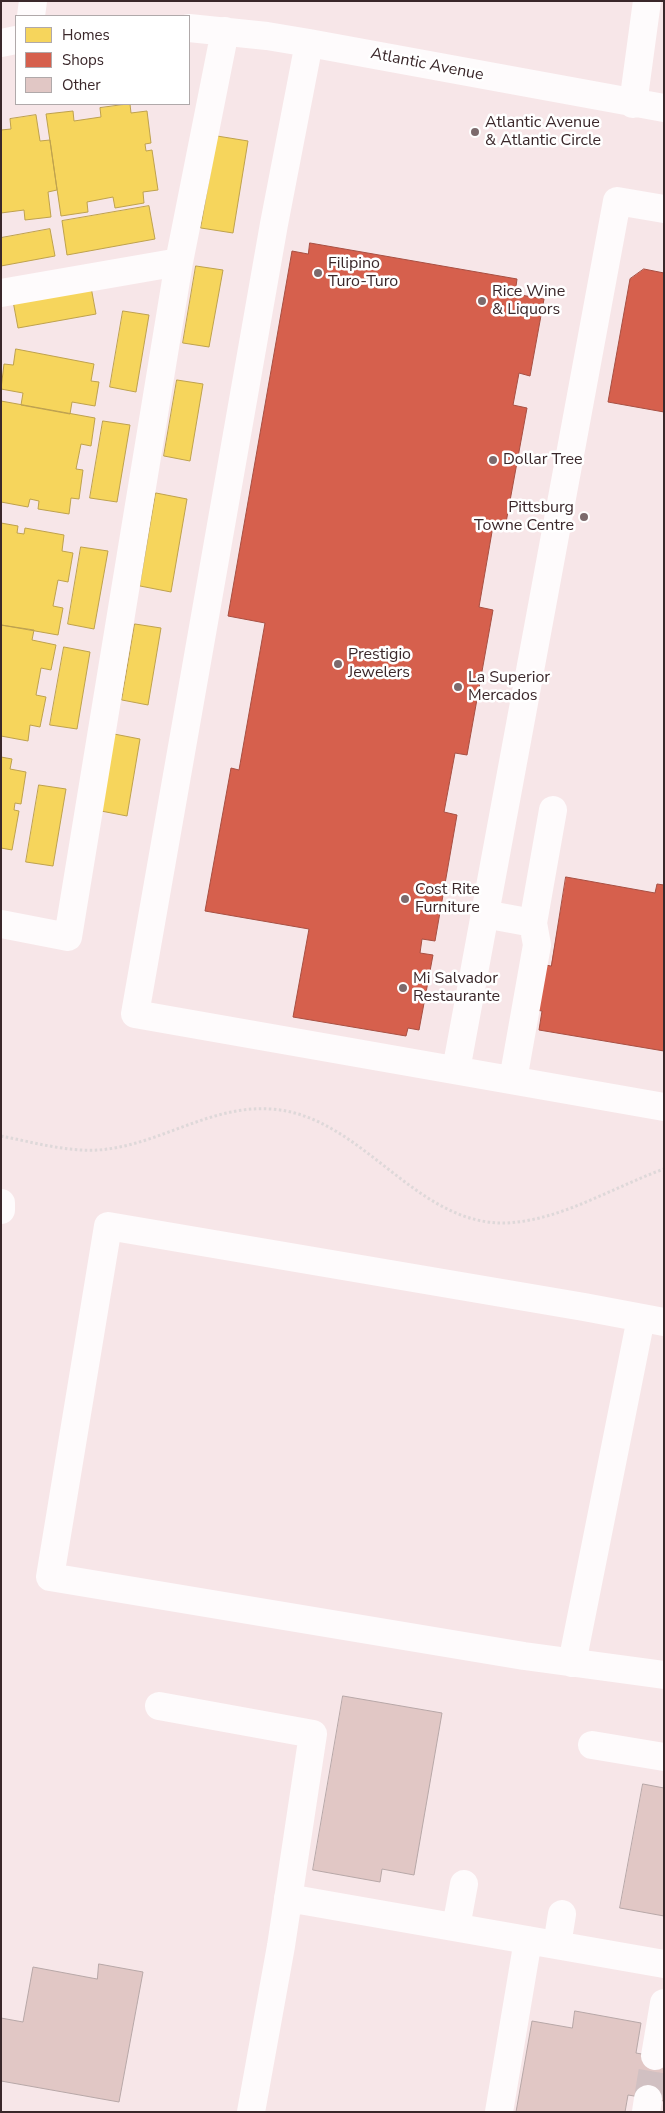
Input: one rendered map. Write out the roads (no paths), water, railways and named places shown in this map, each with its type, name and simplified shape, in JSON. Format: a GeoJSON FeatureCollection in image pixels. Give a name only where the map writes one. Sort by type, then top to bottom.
{"type":"FeatureCollection","features":[{"type":"Feature","properties":{"kind":"street"},"geometry":{"type":"LineString","coordinates":[[31,15],[33,1]]}},
{"type":"Feature","properties":{"kind":"street"},"geometry":{"type":"LineString","coordinates":[[633,104],[648,1]]}},
{"type":"Feature","properties":{"kind":"street","name":"Atlantic Avenue"},"geometry":{"type":"LineString","coordinates":[[190,28],[309,43],[633,104],[664,108]]}},
{"type":"Feature","properties":{"kind":"street"},"geometry":{"type":"LineString","coordinates":[[1,924],[68,937],[179,262],[225,31]]}},
{"type":"Feature","properties":{"kind":"street"},"geometry":{"type":"LineString","coordinates":[[1,43],[15,40]]}},
{"type":"Feature","properties":{"kind":"street"},"geometry":{"type":"LineString","coordinates":[[309,43],[271,242],[135,1014],[664,1107]]}},
{"type":"Feature","properties":{"kind":"street"},"geometry":{"type":"LineString","coordinates":[[456,1070],[617,201],[664,209]]}},
{"type":"Feature","properties":{"kind":"street"},"geometry":{"type":"LineString","coordinates":[[1,293],[179,262]]}},
{"type":"Feature","properties":{"kind":"street"},"geometry":{"type":"LineString","coordinates":[[513,1080],[537,945],[534,923],[553,810]]}},
{"type":"Feature","properties":{"kind":"street"},"geometry":{"type":"LineString","coordinates":[[484,914],[534,923]]}},
{"type":"Feature","properties":{"kind":"street"},"geometry":{"type":"LineString","coordinates":[[1,1203],[1,1210]]}},
{"type":"Feature","properties":{"kind":"street"},"geometry":{"type":"LineString","coordinates":[[572,1663],[652,1320],[108,1226],[50,1577],[572,1663],[664,1676]]}},
{"type":"Feature","properties":{"kind":"street"},"geometry":{"type":"LineString","coordinates":[[158,1706],[313,1734],[288,1898],[251,2112]]}},
{"type":"Feature","properties":{"kind":"street"},"geometry":{"type":"LineString","coordinates":[[592,1745],[664,1757]]}},
{"type":"Feature","properties":{"kind":"street"},"geometry":{"type":"LineString","coordinates":[[456,1928],[464,1884]]}},
{"type":"Feature","properties":{"kind":"street"},"geometry":{"type":"LineString","coordinates":[[288,1898],[664,1964]]}},
{"type":"Feature","properties":{"kind":"street"},"geometry":{"type":"LineString","coordinates":[[557,1945],[562,1914]]}},
{"type":"Feature","properties":{"kind":"street"},"geometry":{"type":"LineString","coordinates":[[500,2112],[528,1940]]}},
{"type":"Feature","properties":{"kind":"street"},"geometry":{"type":"LineString","coordinates":[[655,2056],[664,2002]]}},
{"type":"Feature","properties":{"kind":"tunnel"},"geometry":{"type":"LineString","coordinates":[[648,2099],[655,2056]]}},
{"type":"Feature","properties":{"kind":"place","name":"Atlantic Avenue & Atlantic Circle"},"geometry":{"type":"Point","coordinates":[475,132]}},
{"type":"Feature","properties":{"kind":"place","name":"Filipino Turo-Turo"},"geometry":{"type":"Point","coordinates":[318,273]}},
{"type":"Feature","properties":{"kind":"place","name":"Rice Wine & Liquors"},"geometry":{"type":"Point","coordinates":[482,301]}},
{"type":"Feature","properties":{"kind":"place","name":"Dollar Tree"},"geometry":{"type":"Point","coordinates":[493,460]}},
{"type":"Feature","properties":{"kind":"place","name":"Pittsburg Towne Centre"},"geometry":{"type":"Point","coordinates":[584,517]}},
{"type":"Feature","properties":{"kind":"place","name":"Prestigio Jewelers"},"geometry":{"type":"Point","coordinates":[338,664]}},
{"type":"Feature","properties":{"kind":"place","name":"La Superior Mercados"},"geometry":{"type":"Point","coordinates":[458,687]}},
{"type":"Feature","properties":{"kind":"place","name":"Cost Rite Furniture"},"geometry":{"type":"Point","coordinates":[405,899]}},
{"type":"Feature","properties":{"kind":"place","name":"Mi Salvador Restaurante"},"geometry":{"type":"Point","coordinates":[403,988]}}]}
